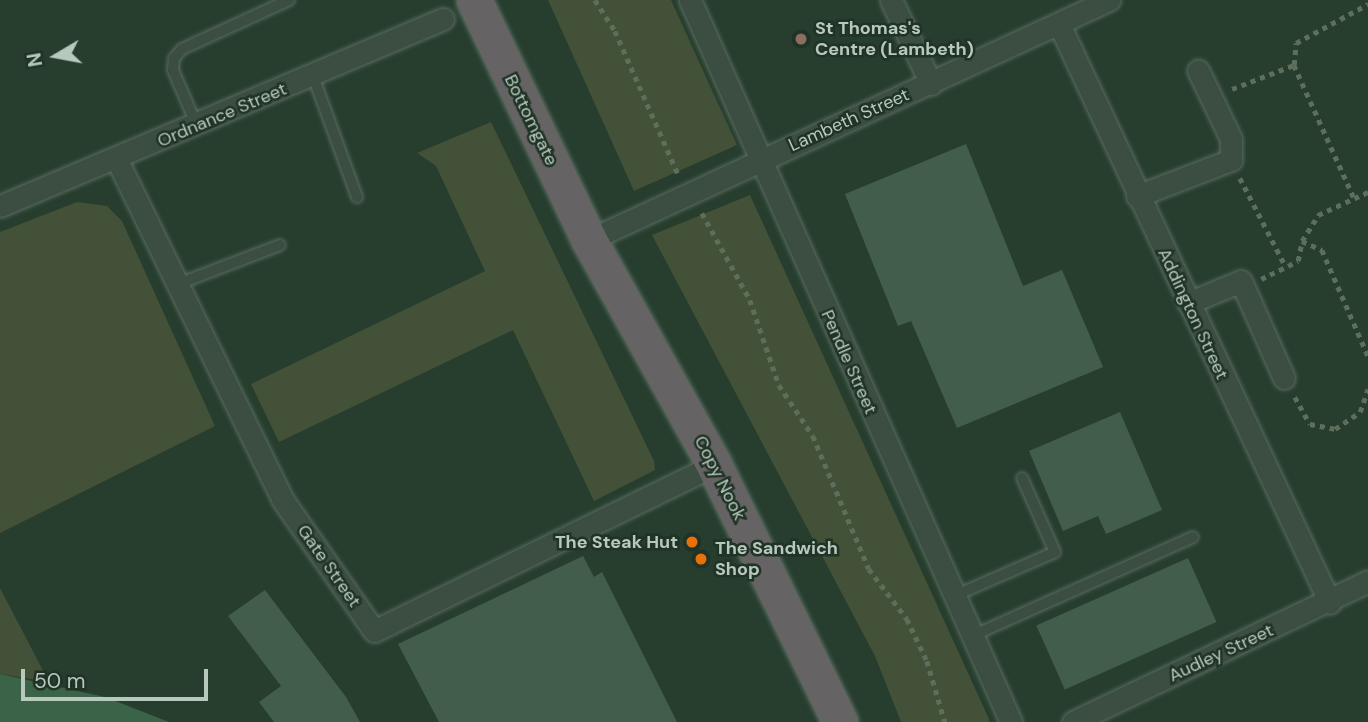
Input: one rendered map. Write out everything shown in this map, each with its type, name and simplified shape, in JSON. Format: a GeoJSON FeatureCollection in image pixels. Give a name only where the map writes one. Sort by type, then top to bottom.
{"type":"FeatureCollection","features":[{"type":"Feature","properties":{"kind":"highway","name":"Bottomgate"},"geometry":{"type":"LineString","coordinates":[[474,0],[589,240]]}},
{"type":"Feature","properties":{"kind":"highway","name":"Copy Nook"},"geometry":{"type":"LineString","coordinates":[[589,240],[714,465],[840,722]]}},
{"type":"Feature","properties":{"kind":"street","name":"Pendle Street"},"geometry":{"type":"LineString","coordinates":[[690,0],[759,161],[1011,722]]}},
{"type":"Feature","properties":{"kind":"street"},"geometry":{"type":"LineString","coordinates":[[891,0],[931,84]]}},
{"type":"Feature","properties":{"kind":"street","name":"Lambeth Street"},"geometry":{"type":"LineString","coordinates":[[589,240],[1109,0]]}},
{"type":"Feature","properties":{"kind":"street","name":"Ordnance Street"},"geometry":{"type":"LineString","coordinates":[[0,206],[117,160],[443,19]]}},
{"type":"Feature","properties":{"kind":"street","name":"Addington Street"},"geometry":{"type":"LineString","coordinates":[[1059,24],[1137,196],[1331,603]]}},
{"type":"Feature","properties":{"kind":"street"},"geometry":{"type":"LineString","coordinates":[[1137,196],[1231,160],[1231,139],[1198,70]]}},
{"type":"Feature","properties":{"kind":"street","name":"Gate Street"},"geometry":{"type":"LineString","coordinates":[[117,160],[282,499],[374,631],[714,465]]}},
{"type":"Feature","properties":{"kind":"street"},"geometry":{"type":"LineString","coordinates":[[1188,303],[1241,281],[1284,378]]}},
{"type":"Feature","properties":{"kind":"street","name":"Audley Street"},"geometry":{"type":"LineString","coordinates":[[1073,722],[1331,603],[1368,582]]}},
{"type":"Feature","properties":{"kind":"lane"},"geometry":{"type":"LineString","coordinates":[[197,126],[173,70],[174,58],[181,49],[289,0]]}},
{"type":"Feature","properties":{"kind":"lane"},"geometry":{"type":"LineString","coordinates":[[313,76],[357,197]]}},
{"type":"Feature","properties":{"kind":"lane"},"geometry":{"type":"LineString","coordinates":[[177,284],[280,244]]}},
{"type":"Feature","properties":{"kind":"lane"},"geometry":{"type":"LineString","coordinates":[[954,596],[1055,552],[1022,478]]}},
{"type":"Feature","properties":{"kind":"lane"},"geometry":{"type":"LineString","coordinates":[[972,636],[1192,537]]}},
{"type":"Feature","properties":{"kind":"path"},"geometry":{"type":"LineString","coordinates":[[595,0],[615,31],[654,125],[689,194],[750,300],[779,385],[813,436],[869,569],[907,619],[927,661],[945,722]]}},
{"type":"Feature","properties":{"kind":"path"},"geometry":{"type":"LineString","coordinates":[[1354,198],[1294,65],[1296,43],[1368,4]]}},
{"type":"Feature","properties":{"kind":"path"},"geometry":{"type":"LineString","coordinates":[[1211,98],[1294,65]]}},
{"type":"Feature","properties":{"kind":"path"},"geometry":{"type":"LineString","coordinates":[[1231,160],[1286,267]]}},
{"type":"Feature","properties":{"kind":"path"},"geometry":{"type":"LineString","coordinates":[[1244,287],[1298,261],[1302,241],[1318,215],[1368,192]]}},
{"type":"Feature","properties":{"kind":"path"},"geometry":{"type":"LineString","coordinates":[[1302,241],[1322,250],[1368,356]]}},
{"type":"Feature","properties":{"kind":"path"},"geometry":{"type":"LineString","coordinates":[[1284,378],[1310,424],[1335,429],[1360,412],[1368,389]]}},
{"type":"Feature","properties":{"kind":"shaded area"},"geometry":{"type":"Polygon","coordinates":[[[548,0],[671,0],[737,145],[634,191],[548,0]]]}},
{"type":"Feature","properties":{"kind":"shaded area"},"geometry":{"type":"Polygon","coordinates":[[[491,122],[654,461],[655,470],[594,501],[513,330],[279,442],[251,384],[485,271],[436,166],[417,153],[491,122]]]}},
{"type":"Feature","properties":{"kind":"shaded area"},"geometry":{"type":"Polygon","coordinates":[[[750,195],[989,722],[901,722],[875,656],[652,235],[750,195]]]}},
{"type":"Feature","properties":{"kind":"shaded area"},"geometry":{"type":"Polygon","coordinates":[[[77,202],[107,206],[122,221],[215,426],[0,533],[0,232],[77,202]]]}},
{"type":"Feature","properties":{"kind":"shaded area"},"geometry":{"type":"Polygon","coordinates":[[[0,588],[49,682],[0,674],[0,588]]]}},
{"type":"Feature","properties":{"kind":"shaded area"},"geometry":{"type":"Polygon","coordinates":[[[0,674],[105,697],[169,722],[0,722],[0,674]]]}},
{"type":"Feature","properties":{"kind":"building"},"geometry":{"type":"Polygon","coordinates":[[[966,144],[1023,286],[1062,270],[1103,367],[957,428],[911,321],[898,326],[845,194],[966,144]]]}},
{"type":"Feature","properties":{"kind":"building"},"geometry":{"type":"Polygon","coordinates":[[[1120,412],[1162,510],[1106,534],[1098,516],[1063,531],[1029,451],[1120,412]]]}},
{"type":"Feature","properties":{"kind":"building"},"geometry":{"type":"Polygon","coordinates":[[[583,556],[594,577],[602,572],[677,722],[439,722],[398,644],[583,556]]]}},
{"type":"Feature","properties":{"kind":"building"},"geometry":{"type":"Polygon","coordinates":[[[1188,558],[1216,622],[1065,689],[1036,626],[1188,558]]]}},
{"type":"Feature","properties":{"kind":"building"},"geometry":{"type":"Polygon","coordinates":[[[265,590],[346,697],[360,722],[274,722],[259,702],[281,686],[228,616],[265,590]]]}},
{"type":"Feature","properties":{"kind":"place","name":"St Thomas's Centre (Lambeth)"},"geometry":{"type":"Point","coordinates":[801,39]}},
{"type":"Feature","properties":{"kind":"place","name":"The Steak Hut"},"geometry":{"type":"Point","coordinates":[692,542]}},
{"type":"Feature","properties":{"kind":"place","name":"The Sandwich Shop"},"geometry":{"type":"Point","coordinates":[701,559]}}]}
